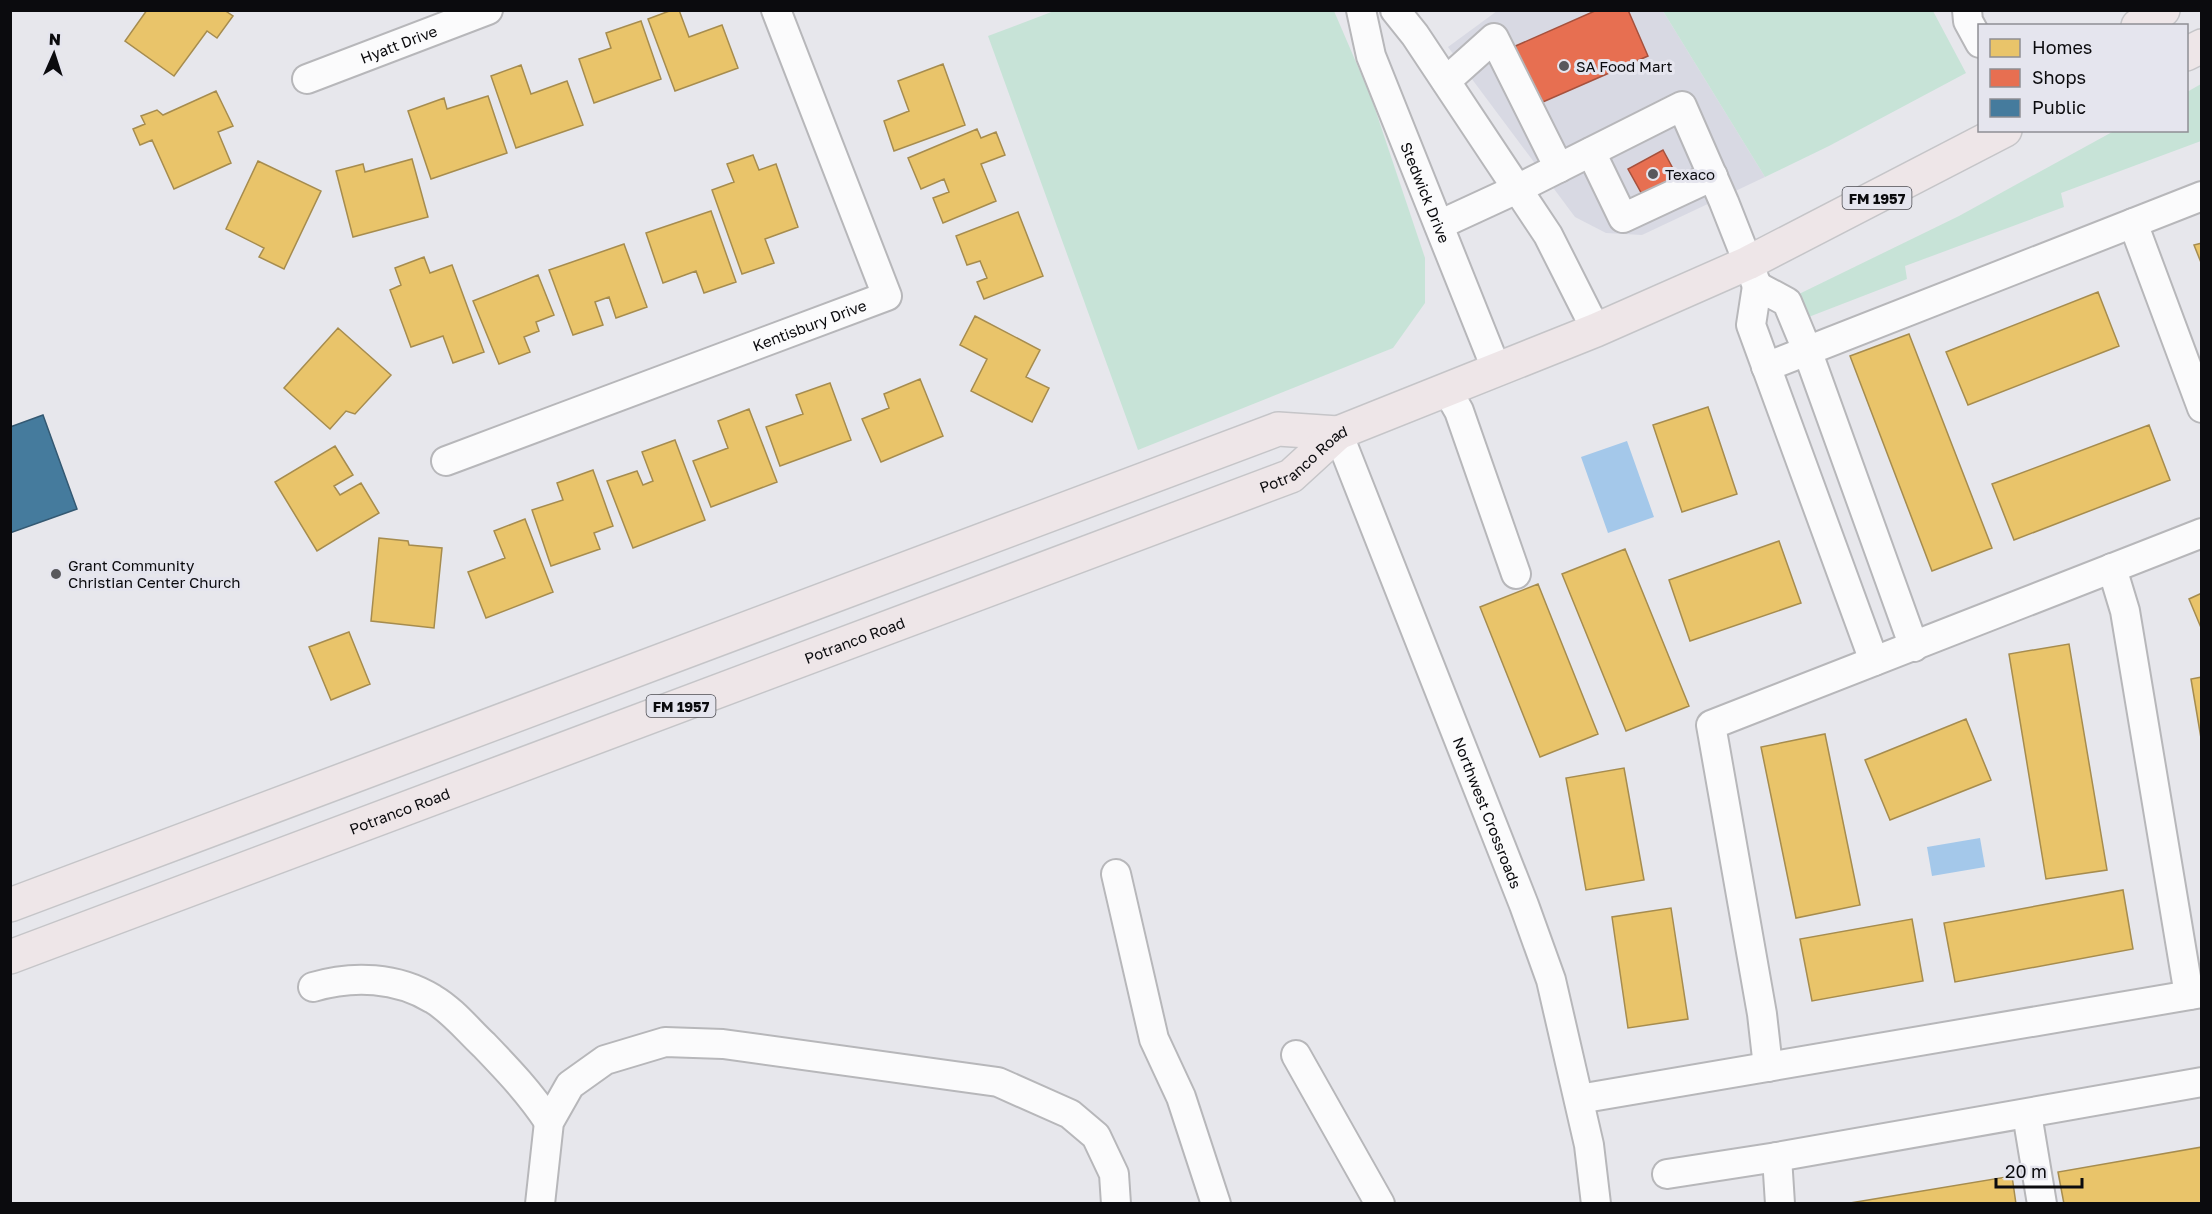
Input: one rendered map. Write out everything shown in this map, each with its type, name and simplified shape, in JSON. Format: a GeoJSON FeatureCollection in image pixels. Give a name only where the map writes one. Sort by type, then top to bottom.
{"type":"FeatureCollection","features":[{"type":"Feature","properties":{"kind":"main road"},"geometry":{"type":"LineString","coordinates":[[2141,24],[2163,10]]}},
{"type":"Feature","properties":{"kind":"main road"},"geometry":{"type":"LineString","coordinates":[[2188,53],[2202,46]]}},
{"type":"Feature","properties":{"kind":"main road","name":"FM 1957"},"geometry":{"type":"LineString","coordinates":[[1338,433],[1596,330],[1753,275],[2002,132]]}},
{"type":"Feature","properties":{"kind":"main road","name":"Potranco Road"},"geometry":{"type":"LineString","coordinates":[[10,905],[1278,429],[1338,433]]}},
{"type":"Feature","properties":{"kind":"main road","name":"Potranco Road"},"geometry":{"type":"LineString","coordinates":[[10,957],[1291,476],[1338,433]]}},
{"type":"Feature","properties":{"kind":"street","name":"Hyatt Drive"},"geometry":{"type":"LineString","coordinates":[[308,80],[488,10]]}},
{"type":"Feature","properties":{"kind":"street","name":"Kentisbury Drive"},"geometry":{"type":"LineString","coordinates":[[446,461],[887,296],[776,10]]}},
{"type":"Feature","properties":{"kind":"street","name":"Stedwick Drive"},"geometry":{"type":"LineString","coordinates":[[1361,10],[1371,56],[1497,371]]}},
{"type":"Feature","properties":{"kind":"street"},"geometry":{"type":"LineString","coordinates":[[1395,10],[1415,35],[1548,235],[1596,330]]}},
{"type":"Feature","properties":{"kind":"street"},"geometry":{"type":"LineString","coordinates":[[1966,10],[1968,21],[1978,39]]}},
{"type":"Feature","properties":{"kind":"street"},"geometry":{"type":"LineString","coordinates":[[1446,81],[1494,38],[1559,168]]}},
{"type":"Feature","properties":{"kind":"street"},"geometry":{"type":"LineString","coordinates":[[1439,225],[1517,189],[1682,106],[1753,275],[1751,325],[1874,661]]}},
{"type":"Feature","properties":{"kind":"street"},"geometry":{"type":"LineString","coordinates":[[1591,152],[1623,218],[1713,176]]}},
{"type":"Feature","properties":{"kind":"street"},"geometry":{"type":"LineString","coordinates":[[1766,367],[2202,196]]}},
{"type":"Feature","properties":{"kind":"street"},"geometry":{"type":"LineString","coordinates":[[2133,223],[2202,408]]}},
{"type":"Feature","properties":{"kind":"street"},"geometry":{"type":"LineString","coordinates":[[1753,275],[1786,302],[1807,350],[1914,647]]}},
{"type":"Feature","properties":{"kind":"street"},"geometry":{"type":"LineString","coordinates":[[1447,390],[1459,411],[1516,574]]}},
{"type":"Feature","properties":{"kind":"street","name":"Northwest Crossroads"},"geometry":{"type":"LineString","coordinates":[[1338,433],[1524,905],[1551,980],[1589,1145],[1596,1203]]}},
{"type":"Feature","properties":{"kind":"street"},"geometry":{"type":"LineString","coordinates":[[1768,1067],[1762,1014],[1711,725],[2202,533]]}},
{"type":"Feature","properties":{"kind":"street"},"geometry":{"type":"LineString","coordinates":[[1579,1099],[2195,994],[2126,612],[2112,568]]}},
{"type":"Feature","properties":{"kind":"street"},"geometry":{"type":"LineString","coordinates":[[1116,874],[1154,1039],[1181,1097],[1216,1203]]}},
{"type":"Feature","properties":{"kind":"street"},"geometry":{"type":"LineString","coordinates":[[313,987],[334,981],[361,979],[391,983],[434,999],[520,1082],[549,1122]]}},
{"type":"Feature","properties":{"kind":"street"},"geometry":{"type":"LineString","coordinates":[[540,1203],[549,1122],[570,1085],[605,1060],[665,1042],[723,1044],[998,1082],[1070,1114],[1096,1136],[1114,1174],[1116,1203]]}},
{"type":"Feature","properties":{"kind":"street"},"geometry":{"type":"LineString","coordinates":[[1296,1055],[1380,1203]]}},
{"type":"Feature","properties":{"kind":"street"},"geometry":{"type":"LineString","coordinates":[[1667,1174],[1777,1157],[2202,1082]]}},
{"type":"Feature","properties":{"kind":"street"},"geometry":{"type":"LineString","coordinates":[[2027,1114],[2042,1203]]}},
{"type":"Feature","properties":{"kind":"street"},"geometry":{"type":"LineString","coordinates":[[1777,1157],[1780,1203]]}},
{"type":"Feature","properties":{"kind":"shaded area"},"geometry":{"type":"Polygon","coordinates":[[[1497,11],[1663,11],[1765,177],[1642,235],[1606,233],[1575,217],[1448,47],[1497,11]]]}},
{"type":"Feature","properties":{"kind":"green space"},"geometry":{"type":"Polygon","coordinates":[[[1054,11],[1334,11],[1371,97],[1425,258],[1425,303],[1393,348],[1138,450],[988,36],[1054,11]]]}},
{"type":"Feature","properties":{"kind":"green space"},"geometry":{"type":"Polygon","coordinates":[[[1663,11],[1933,11],[1966,73],[1829,146],[1765,177],[1663,11]]]}},
{"type":"Feature","properties":{"kind":"green space"},"geometry":{"type":"Polygon","coordinates":[[[2201,84],[2201,141],[2061,193],[2064,207],[1905,266],[1907,279],[1806,318],[1799,294],[1959,216],[2112,132],[2188,132],[2188,91],[2201,84]]]}},
{"type":"Feature","properties":{"kind":"water"},"geometry":{"type":"Polygon","coordinates":[[[1627,441],[1654,517],[1608,533],[1581,457],[1627,441]]]}},
{"type":"Feature","properties":{"kind":"water"},"geometry":{"type":"Polygon","coordinates":[[[1980,838],[1985,867],[1932,876],[1927,847],[1980,838]]]}},
{"type":"Feature","properties":{"kind":"building: Homes"},"geometry":{"type":"Polygon","coordinates":[[[147,10],[224,10],[233,16],[217,38],[207,31],[174,76],[125,41],[147,10]]]}},
{"type":"Feature","properties":{"kind":"building: Homes"},"geometry":{"type":"Polygon","coordinates":[[[672,10],[679,10],[689,37],[722,25],[738,68],[675,91],[648,19],[672,10]]]}},
{"type":"Feature","properties":{"kind":"building: Homes"},"geometry":{"type":"Polygon","coordinates":[[[641,21],[661,79],[594,103],[579,59],[611,48],[606,33],[641,21]]]}},
{"type":"Feature","properties":{"kind":"building: Homes"},"geometry":{"type":"Polygon","coordinates":[[[943,64],[965,125],[894,151],[884,121],[909,111],[898,81],[943,64]]]}},
{"type":"Feature","properties":{"kind":"building: Homes"},"geometry":{"type":"Polygon","coordinates":[[[521,65],[531,94],[567,81],[583,125],[516,148],[491,76],[521,65]]]}},
{"type":"Feature","properties":{"kind":"building: Homes"},"geometry":{"type":"Polygon","coordinates":[[[216,91],[233,126],[218,132],[231,163],[174,189],[152,140],[140,145],[133,129],[145,124],[141,116],[157,110],[163,115],[216,91]]]}},
{"type":"Feature","properties":{"kind":"building: Homes"},"geometry":{"type":"Polygon","coordinates":[[[488,96],[507,153],[431,179],[408,111],[444,98],[447,109],[488,96]]]}},
{"type":"Feature","properties":{"kind":"building: Homes"},"geometry":{"type":"Polygon","coordinates":[[[977,129],[981,138],[996,132],[1005,155],[981,164],[996,201],[943,223],[933,198],[949,192],[944,179],[921,189],[908,158],[977,129]]]}},
{"type":"Feature","properties":{"kind":"building: Homes"},"geometry":{"type":"Polygon","coordinates":[[[753,155],[759,170],[776,164],[798,227],[765,239],[774,263],[742,274],[712,190],[734,182],[727,164],[753,155]]]}},
{"type":"Feature","properties":{"kind":"building: Homes"},"geometry":{"type":"Polygon","coordinates":[[[412,159],[428,217],[353,237],[336,171],[363,164],[365,172],[412,159]]]}},
{"type":"Feature","properties":{"kind":"building: Homes"},"geometry":{"type":"Polygon","coordinates":[[[258,161],[321,191],[284,269],[259,257],[264,248],[226,229],[258,161]]]}},
{"type":"Feature","properties":{"kind":"building: Homes"},"geometry":{"type":"Polygon","coordinates":[[[711,211],[736,282],[704,293],[696,271],[663,283],[646,233],[711,211]]]}},
{"type":"Feature","properties":{"kind":"building: Homes"},"geometry":{"type":"Polygon","coordinates":[[[1018,212],[1043,276],[984,299],[977,282],[987,278],[980,261],[967,265],[956,236],[1018,212]]]}},
{"type":"Feature","properties":{"kind":"building: Homes"},"geometry":{"type":"Polygon","coordinates":[[[2202,243],[2202,265],[2194,245],[2202,243]]]}},
{"type":"Feature","properties":{"kind":"building: Homes"},"geometry":{"type":"Polygon","coordinates":[[[624,244],[647,307],[616,318],[609,297],[595,302],[603,325],[573,335],[549,270],[624,244]]]}},
{"type":"Feature","properties":{"kind":"building: Homes"},"geometry":{"type":"Polygon","coordinates":[[[424,257],[430,273],[452,265],[484,352],[453,363],[443,336],[411,347],[390,290],[401,285],[395,268],[424,257]]]}},
{"type":"Feature","properties":{"kind":"building: Homes"},"geometry":{"type":"Polygon","coordinates":[[[538,275],[554,315],[536,322],[539,331],[524,337],[530,352],[499,364],[473,301],[538,275]]]}},
{"type":"Feature","properties":{"kind":"building: Homes"},"geometry":{"type":"Polygon","coordinates":[[[2098,292],[2119,346],[1968,405],[1946,352],[2098,292]]]}},
{"type":"Feature","properties":{"kind":"building: Homes"},"geometry":{"type":"Polygon","coordinates":[[[975,316],[1040,350],[1026,377],[1049,388],[1032,422],[971,391],[987,359],[960,345],[975,316]]]}},
{"type":"Feature","properties":{"kind":"building: Homes"},"geometry":{"type":"Polygon","coordinates":[[[338,328],[391,375],[355,414],[346,411],[330,429],[284,388],[338,328]]]}},
{"type":"Feature","properties":{"kind":"building: Homes"},"geometry":{"type":"Polygon","coordinates":[[[1909,334],[1992,548],[1932,571],[1850,356],[1909,334]]]}},
{"type":"Feature","properties":{"kind":"building: Homes"},"geometry":{"type":"Polygon","coordinates":[[[920,379],[943,436],[881,462],[862,419],[889,408],[884,394],[920,379]]]}},
{"type":"Feature","properties":{"kind":"building: Homes"},"geometry":{"type":"Polygon","coordinates":[[[830,383],[851,440],[780,466],[766,427],[803,414],[796,395],[830,383]]]}},
{"type":"Feature","properties":{"kind":"building: Homes"},"geometry":{"type":"Polygon","coordinates":[[[1708,407],[1737,494],[1682,512],[1653,425],[1708,407]]]}},
{"type":"Feature","properties":{"kind":"building: Homes"},"geometry":{"type":"Polygon","coordinates":[[[749,409],[777,482],[711,507],[693,461],[728,448],[718,421],[749,409]]]}},
{"type":"Feature","properties":{"kind":"building: Homes"},"geometry":{"type":"Polygon","coordinates":[[[2149,425],[2170,480],[2014,540],[1992,484],[2149,425]]]}},
{"type":"Feature","properties":{"kind":"building: Homes"},"geometry":{"type":"Polygon","coordinates":[[[675,440],[705,520],[633,548],[607,481],[637,471],[643,485],[653,481],[642,452],[675,440]]]}},
{"type":"Feature","properties":{"kind":"building: Homes"},"geometry":{"type":"Polygon","coordinates":[[[335,446],[353,475],[334,486],[340,495],[361,483],[379,513],[317,551],[275,482],[335,446]]]}},
{"type":"Feature","properties":{"kind":"building: Homes"},"geometry":{"type":"Polygon","coordinates":[[[593,470],[613,526],[594,533],[600,549],[551,566],[532,510],[563,500],[557,483],[593,470]]]}},
{"type":"Feature","properties":{"kind":"building: Homes"},"geometry":{"type":"Polygon","coordinates":[[[525,519],[553,592],[486,618],[468,572],[505,558],[494,531],[525,519]]]}},
{"type":"Feature","properties":{"kind":"building: Homes"},"geometry":{"type":"Polygon","coordinates":[[[379,538],[408,541],[409,545],[442,548],[434,628],[371,621],[379,538]]]}},
{"type":"Feature","properties":{"kind":"building: Homes"},"geometry":{"type":"Polygon","coordinates":[[[1779,541],[1801,603],[1690,641],[1669,580],[1779,541]]]}},
{"type":"Feature","properties":{"kind":"building: Homes"},"geometry":{"type":"Polygon","coordinates":[[[1625,549],[1689,706],[1626,731],[1562,574],[1625,549]]]}},
{"type":"Feature","properties":{"kind":"building: Homes"},"geometry":{"type":"Polygon","coordinates":[[[1538,584],[1598,734],[1540,757],[1480,607],[1538,584]]]}},
{"type":"Feature","properties":{"kind":"building: Homes"},"geometry":{"type":"Polygon","coordinates":[[[2202,593],[2202,630],[2189,599],[2202,593]]]}},
{"type":"Feature","properties":{"kind":"building: Homes"},"geometry":{"type":"Polygon","coordinates":[[[349,632],[370,684],[331,700],[309,647],[349,632]]]}},
{"type":"Feature","properties":{"kind":"building: Homes"},"geometry":{"type":"Polygon","coordinates":[[[2069,644],[2107,870],[2046,879],[2009,654],[2069,644]]]}},
{"type":"Feature","properties":{"kind":"building: Homes"},"geometry":{"type":"Polygon","coordinates":[[[2202,677],[2202,744],[2191,679],[2202,677]]]}},
{"type":"Feature","properties":{"kind":"building: Homes"},"geometry":{"type":"Polygon","coordinates":[[[1966,719],[1991,780],[1890,820],[1865,760],[1966,719]]]}},
{"type":"Feature","properties":{"kind":"building: Homes"},"geometry":{"type":"Polygon","coordinates":[[[1825,734],[1860,905],[1796,918],[1761,747],[1825,734]]]}},
{"type":"Feature","properties":{"kind":"building: Homes"},"geometry":{"type":"Polygon","coordinates":[[[1624,768],[1644,880],[1586,890],[1566,778],[1624,768]]]}},
{"type":"Feature","properties":{"kind":"building: Homes"},"geometry":{"type":"Polygon","coordinates":[[[2123,890],[2133,949],[1955,982],[1944,923],[2123,890]]]}},
{"type":"Feature","properties":{"kind":"building: Homes"},"geometry":{"type":"Polygon","coordinates":[[[1671,908],[1688,1019],[1628,1028],[1612,917],[1671,908]]]}},
{"type":"Feature","properties":{"kind":"building: Homes"},"geometry":{"type":"Polygon","coordinates":[[[1912,919],[1923,981],[1812,1001],[1800,939],[1912,919]]]}},
{"type":"Feature","properties":{"kind":"building: Homes"},"geometry":{"type":"Polygon","coordinates":[[[2202,1147],[2202,1204],[2064,1204],[2058,1172],[2202,1147]]]}},
{"type":"Feature","properties":{"kind":"building: Homes"},"geometry":{"type":"Polygon","coordinates":[[[2012,1176],[2016,1204],[1844,1204],[2012,1176]]]}},
{"type":"Feature","properties":{"kind":"building: Shops"},"geometry":{"type":"Polygon","coordinates":[[[1597,10],[1628,10],[1648,56],[1536,105],[1511,48],[1597,10]]]}},
{"type":"Feature","properties":{"kind":"building: Shops","name":"Texaco"},"geometry":{"type":"Polygon","coordinates":[[[1663,150],[1678,178],[1643,196],[1628,169],[1663,150]]]}},
{"type":"Feature","properties":{"kind":"building: Public"},"geometry":{"type":"Polygon","coordinates":[[[43,415],[77,509],[10,533],[10,427],[43,415]]]}},
{"type":"Feature","properties":{"kind":"place","name":"SA Food Mart"},"geometry":{"type":"Point","coordinates":[1564,66]}},
{"type":"Feature","properties":{"kind":"place","name":"Texaco"},"geometry":{"type":"Point","coordinates":[1653,174]}},
{"type":"Feature","properties":{"kind":"place","name":"Grant Community Christian Center Church"},"geometry":{"type":"Point","coordinates":[56,574]}}]}
